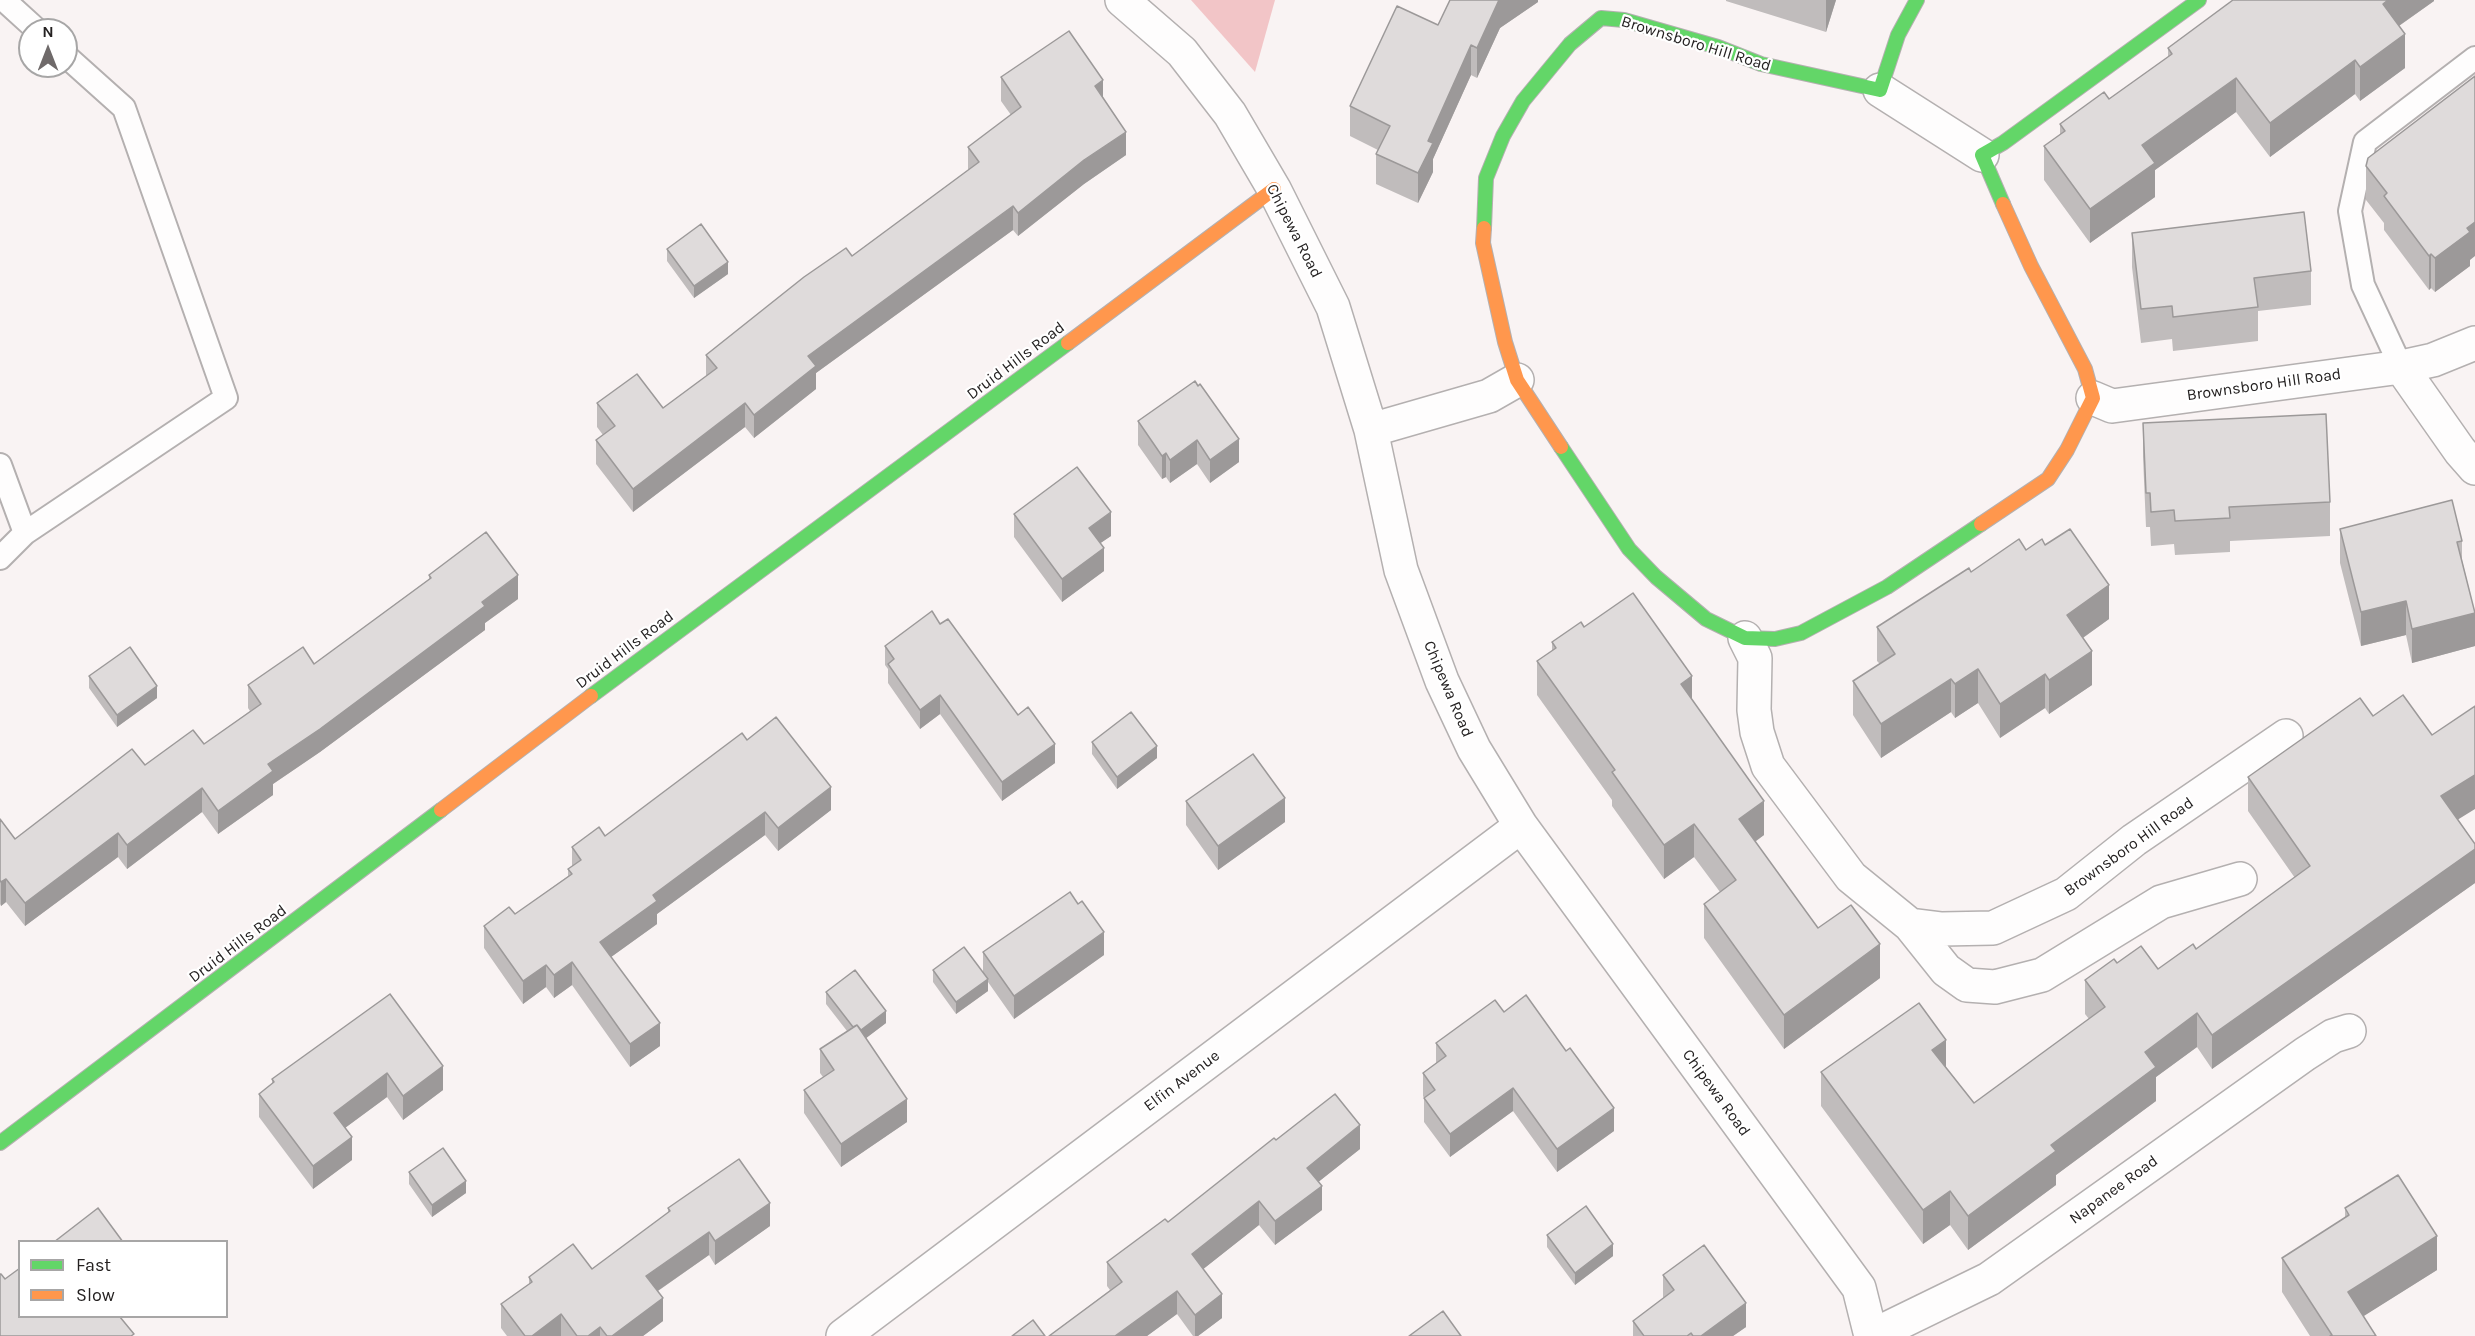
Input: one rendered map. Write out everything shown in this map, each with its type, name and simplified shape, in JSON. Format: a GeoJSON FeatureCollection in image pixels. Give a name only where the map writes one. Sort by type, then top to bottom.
{"type":"FeatureCollection","features":[{"type":"Feature","properties":{"kind":"street","name":"Chipewa Road"},"geometry":{"type":"LineString","coordinates":[[1122,0],[1182,52],[1230,114],[1274,189],[1333,308],[1371,430],[1401,570],[1434,658],[1474,749],[1521,826],[1859,1288],[1872,1336]]}},
{"type":"Feature","properties":{"kind":"street"},"geometry":{"type":"LineString","coordinates":[[1917,0],[1898,35],[1880,90],[1982,155],[2031,266],[2085,369],[2092,398]]}},
{"type":"Feature","properties":{"kind":"street"},"geometry":{"type":"LineString","coordinates":[[1982,155],[2004,143],[2199,0]]}},
{"type":"Feature","properties":{"kind":"street","name":"Brownsboro Hill Road"},"geometry":{"type":"LineString","coordinates":[[1880,90],[1761,64],[1718,47],[1624,20],[1599,9],[1523,101],[1503,136],[1486,178],[1482,243],[1505,342],[1517,380],[1629,549],[1656,577],[1706,619],[1745,638],[1776,639],[1811,628],[1887,587],[2048,479],[2067,450],[2092,398],[2112,406],[2401,367],[2433,360],[2475,343]]}},
{"type":"Feature","properties":{"kind":"street","name":"Druid Hills Road"},"geometry":{"type":"LineString","coordinates":[[0,1143],[584,701],[1274,189]]}},
{"type":"Feature","properties":{"kind":"street"},"geometry":{"type":"LineString","coordinates":[[2401,367],[2460,451],[2475,468]]}},
{"type":"Feature","properties":{"kind":"street"},"geometry":{"type":"LineString","coordinates":[[1371,430],[1489,396],[1517,380]]}},
{"type":"Feature","properties":{"kind":"street"},"geometry":{"type":"LineString","coordinates":[[1745,638],[1755,658],[1754,710],[1757,732],[1768,766],[1851,877],[1910,925],[1946,970],[1967,985],[1995,987],[2042,975],[2162,902],[2240,879]]}},
{"type":"Feature","properties":{"kind":"street","name":"Brownsboro Hill Road"},"geometry":{"type":"LineString","coordinates":[[1910,925],[1942,929],[1993,928],[2066,894],[2134,840],[2286,736]]}},
{"type":"Feature","properties":{"kind":"street","name":"Elfin Avenue"},"geometry":{"type":"LineString","coordinates":[[843,1336],[1521,826]]}},
{"type":"Feature","properties":{"kind":"street","name":"Napanee Road"},"geometry":{"type":"LineString","coordinates":[[1872,1336],[1989,1279],[2305,1054],[2333,1036],[2349,1031]]}},
{"type":"Feature","properties":{"kind":"lane"},"geometry":{"type":"LineString","coordinates":[[4,0],[24,18]]}},
{"type":"Feature","properties":{"kind":"lane"},"geometry":{"type":"LineString","coordinates":[[2401,367],[2363,285],[2350,211],[2365,142],[2475,58]]}},
{"type":"Feature","properties":{"kind":"lane"},"geometry":{"type":"LineString","coordinates":[[0,558],[25,533],[226,398],[123,108],[78,67]]}},
{"type":"Feature","properties":{"kind":"lane"},"geometry":{"type":"LineString","coordinates":[[0,465],[25,533]]}},
{"type":"Feature","properties":{"kind":"shaded area"},"geometry":{"type":"Polygon","coordinates":[[[1191,0],[1275,0],[1255,72],[1191,0]]]}},
{"type":"Feature","properties":{"kind":"building"},"geometry":{"type":"Polygon","coordinates":[[[1450,0],[1499,0],[1477,48],[1471,45],[1428,141],[1433,143],[1418,173],[1376,154],[1390,126],[1350,106],[1397,6],[1438,25],[1450,0]]]}},
{"type":"Feature","properties":{"kind":"building"},"geometry":{"type":"Polygon","coordinates":[[[2233,0],[2388,0],[2383,4],[2405,34],[2360,67],[2355,60],[2270,123],[2236,78],[2142,145],[2155,163],[2090,209],[2044,146],[2065,131],[2060,124],[2104,92],[2109,99],[2172,54],[2168,48],[2233,0]]]}},
{"type":"Feature","properties":{"kind":"building"},"geometry":{"type":"Polygon","coordinates":[[[1069,31],[1103,80],[1095,86],[1126,132],[1084,160],[1018,213],[1013,206],[808,356],[816,366],[754,415],[745,403],[633,489],[596,440],[615,426],[597,403],[637,374],[663,408],[717,368],[706,355],[804,277],[846,248],[852,256],[979,162],[968,147],[1021,107],[1001,77],[1069,31]]]}},
{"type":"Feature","properties":{"kind":"building"},"geometry":{"type":"Polygon","coordinates":[[[2475,76],[2475,222],[2467,228],[2470,232],[2435,258],[2431,254],[2429,256],[2384,196],[2387,193],[2366,166],[2368,158],[2475,76]]]}},
{"type":"Feature","properties":{"kind":"building"},"geometry":{"type":"Polygon","coordinates":[[[2304,212],[2311,271],[2254,278],[2258,307],[2173,317],[2172,306],[2141,309],[2132,233],[2304,212]]]}},
{"type":"Feature","properties":{"kind":"building"},"geometry":{"type":"Polygon","coordinates":[[[701,224],[728,262],[694,286],[667,249],[701,224]]]}},
{"type":"Feature","properties":{"kind":"building"},"geometry":{"type":"Polygon","coordinates":[[[1195,381],[1198,386],[1200,384],[1239,439],[1210,460],[1197,440],[1170,460],[1166,453],[1162,456],[1138,421],[1195,381]]]}},
{"type":"Feature","properties":{"kind":"building"},"geometry":{"type":"Polygon","coordinates":[[[2326,414],[2330,502],[2229,507],[2230,518],[2175,521],[2174,510],[2151,512],[2150,493],[2146,493],[2143,423],[2326,414]]]}},
{"type":"Feature","properties":{"kind":"building"},"geometry":{"type":"Polygon","coordinates":[[[1077,467],[1111,512],[1089,528],[1104,548],[1062,579],[1014,514],[1077,467]]]}},
{"type":"Feature","properties":{"kind":"building"},"geometry":{"type":"Polygon","coordinates":[[[2452,500],[2462,541],[2457,542],[2475,613],[2412,629],[2406,601],[2361,612],[2340,529],[2452,500]]]}},
{"type":"Feature","properties":{"kind":"building"},"geometry":{"type":"Polygon","coordinates":[[[2070,529],[2109,585],[2067,615],[2092,651],[2049,680],[2045,674],[2000,704],[1978,669],[1955,684],[1951,679],[1881,724],[1853,681],[1895,654],[1877,627],[1969,568],[1971,572],[2019,539],[2026,550],[2042,539],[2045,545],[2070,529]]]}},
{"type":"Feature","properties":{"kind":"building"},"geometry":{"type":"Polygon","coordinates":[[[486,532],[518,575],[482,602],[485,606],[320,729],[268,764],[273,771],[218,811],[202,788],[127,845],[118,833],[25,903],[6,879],[1,882],[0,819],[15,839],[132,749],[145,765],[193,730],[204,744],[261,704],[248,685],[303,647],[314,664],[431,578],[429,575],[486,532]]]}},
{"type":"Feature","properties":{"kind":"building"},"geometry":{"type":"Polygon","coordinates":[[[1633,593],[1692,676],[1681,684],[1764,801],[1739,819],[1818,928],[1851,905],[1880,944],[1784,1015],[1704,904],[1736,880],[1694,824],[1664,845],[1612,772],[1615,770],[1537,661],[1556,648],[1552,642],[1581,622],[1584,627],[1633,593]]]}},
{"type":"Feature","properties":{"kind":"building"},"geometry":{"type":"Polygon","coordinates":[[[932,611],[940,624],[948,619],[1018,715],[1028,707],[1055,744],[1002,782],[940,695],[920,710],[888,664],[894,659],[885,646],[932,611]]]}},
{"type":"Feature","properties":{"kind":"building"},"geometry":{"type":"Polygon","coordinates":[[[130,647],[157,686],[117,715],[89,676],[130,647]]]}},
{"type":"Feature","properties":{"kind":"building"},"geometry":{"type":"Polygon","coordinates":[[[2403,695],[2432,735],[2475,706],[2475,775],[2441,796],[2475,844],[2475,849],[2212,1035],[2197,1013],[2145,1052],[2156,1067],[2051,1145],[2056,1151],[1968,1216],[1950,1191],[1923,1210],[1821,1072],[1919,1003],[1946,1040],[1932,1050],[1974,1103],[2105,1007],[2085,980],[2114,959],[2117,963],[2141,946],[2158,969],[2193,944],[2196,949],[2310,866],[2248,777],[2360,698],[2373,716],[2403,695]]]}},
{"type":"Feature","properties":{"kind":"building"},"geometry":{"type":"Polygon","coordinates":[[[1131,712],[1157,746],[1117,777],[1092,742],[1131,712]]]}},
{"type":"Feature","properties":{"kind":"building"},"geometry":{"type":"Polygon","coordinates":[[[776,717],[831,787],[778,828],[765,812],[653,895],[657,901],[600,942],[660,1023],[630,1044],[572,962],[554,975],[546,965],[523,981],[484,926],[509,907],[515,914],[572,874],[568,869],[581,860],[572,847],[599,827],[605,836],[742,733],[747,740],[776,717]]]}},
{"type":"Feature","properties":{"kind":"building"},"geometry":{"type":"Polygon","coordinates":[[[1253,754],[1285,798],[1218,846],[1186,801],[1253,754]]]}},
{"type":"Feature","properties":{"kind":"building"},"geometry":{"type":"Polygon","coordinates":[[[1070,892],[1078,904],[1082,901],[1104,932],[1014,996],[983,952],[1070,892]]]}},
{"type":"Feature","properties":{"kind":"building"},"geometry":{"type":"Polygon","coordinates":[[[964,947],[988,979],[956,1002],[933,970],[964,947]]]}},
{"type":"Feature","properties":{"kind":"building"},"geometry":{"type":"Polygon","coordinates":[[[855,970],[886,1011],[861,1030],[857,1025],[853,1027],[826,992],[855,970]]]}},
{"type":"Feature","properties":{"kind":"building"},"geometry":{"type":"Polygon","coordinates":[[[390,994],[443,1066],[403,1096],[387,1073],[334,1113],[352,1137],[313,1166],[259,1094],[274,1082],[272,1079],[390,994]]]}},
{"type":"Feature","properties":{"kind":"building"},"geometry":{"type":"Polygon","coordinates":[[[1526,995],[1566,1051],[1570,1048],[1614,1108],[1557,1149],[1513,1088],[1450,1134],[1424,1098],[1435,1090],[1423,1073],[1446,1056],[1436,1043],[1495,1000],[1504,1012],[1526,995]]]}},
{"type":"Feature","properties":{"kind":"building"},"geometry":{"type":"Polygon","coordinates":[[[857,1025],[907,1099],[841,1144],[804,1090],[834,1070],[820,1049],[857,1025]]]}},
{"type":"Feature","properties":{"kind":"building"},"geometry":{"type":"Polygon","coordinates":[[[1335,1094],[1360,1125],[1307,1168],[1322,1186],[1275,1221],[1259,1201],[1192,1254],[1222,1294],[1195,1315],[1177,1291],[1115,1336],[1049,1336],[1122,1282],[1107,1262],[1165,1219],[1168,1222],[1274,1138],[1276,1140],[1335,1094]]]}},
{"type":"Feature","properties":{"kind":"building"},"geometry":{"type":"Polygon","coordinates":[[[443,1148],[466,1181],[432,1205],[409,1172],[443,1148]]]}},
{"type":"Feature","properties":{"kind":"building"},"geometry":{"type":"Polygon","coordinates":[[[739,1159],[770,1203],[715,1241],[709,1232],[646,1276],[663,1298],[612,1336],[607,1336],[600,1327],[588,1336],[577,1336],[561,1314],[532,1336],[525,1336],[501,1304],[532,1282],[529,1277],[573,1244],[592,1269],[670,1211],[668,1208],[739,1159]]]}},
{"type":"Feature","properties":{"kind":"building"},"geometry":{"type":"Polygon","coordinates":[[[2398,1175],[2437,1236],[2348,1292],[2376,1336],[2330,1336],[2332,1335],[2282,1258],[2349,1215],[2345,1208],[2398,1175]]]}},
{"type":"Feature","properties":{"kind":"building"},"geometry":{"type":"Polygon","coordinates":[[[1586,1206],[1613,1244],[1575,1273],[1547,1235],[1586,1206]]]}},
{"type":"Feature","properties":{"kind":"building"},"geometry":{"type":"Polygon","coordinates":[[[98,1208],[122,1240],[57,1240],[98,1208]]]}},
{"type":"Feature","properties":{"kind":"building"},"geometry":{"type":"Polygon","coordinates":[[[1704,1245],[1746,1303],[1701,1336],[1693,1336],[1691,1333],[1687,1336],[1644,1336],[1633,1321],[1674,1290],[1663,1275],[1704,1245]]]}},
{"type":"Feature","properties":{"kind":"building"},"geometry":{"type":"Polygon","coordinates":[[[18,1269],[18,1318],[121,1318],[134,1334],[131,1336],[0,1336],[0,1274],[5,1279],[18,1269]]]}},
{"type":"Feature","properties":{"kind":"building"},"geometry":{"type":"Polygon","coordinates":[[[1443,1311],[1461,1336],[1409,1336],[1443,1311]]]}},
{"type":"Feature","properties":{"kind":"building"},"geometry":{"type":"Polygon","coordinates":[[[1033,1320],[1045,1336],[1012,1336],[1033,1320]]]}},
{"type":"Feature","properties":{"kind":"traffic: fast"},"geometry":{"type":"LineString","coordinates":[[1484,228],[1486,178],[1503,136],[1523,101],[1570,44],[1601,18],[1624,20],[1718,47],[1761,64],[1880,90],[1898,35],[1917,0]]}},
{"type":"Feature","properties":{"kind":"traffic: fast"},"geometry":{"type":"LineString","coordinates":[[2003,204],[1982,155],[2003,143],[2199,0]]}},
{"type":"Feature","properties":{"kind":"traffic: fast"},"geometry":{"type":"LineString","coordinates":[[591,696],[1068,343]]}},
{"type":"Feature","properties":{"kind":"traffic: fast"},"geometry":{"type":"LineString","coordinates":[[1561,447],[1629,549],[1656,577],[1706,619],[1745,638],[1775,639],[1801,633],[1887,587],[1981,524]]}},
{"type":"Feature","properties":{"kind":"traffic: fast"},"geometry":{"type":"LineString","coordinates":[[0,1143],[441,810]]}},
{"type":"Feature","properties":{"kind":"traffic: slow"},"geometry":{"type":"LineString","coordinates":[[1068,343],[1274,189]]}},
{"type":"Feature","properties":{"kind":"traffic: slow"},"geometry":{"type":"LineString","coordinates":[[1981,524],[2048,479],[2067,450],[2093,398],[2085,369],[2031,266],[2003,204]]}},
{"type":"Feature","properties":{"kind":"traffic: slow"},"geometry":{"type":"LineString","coordinates":[[1484,228],[1483,243],[1505,342],[1517,380],[1561,447]]}},
{"type":"Feature","properties":{"kind":"traffic: slow"},"geometry":{"type":"LineString","coordinates":[[441,810],[591,696]]}}]}
